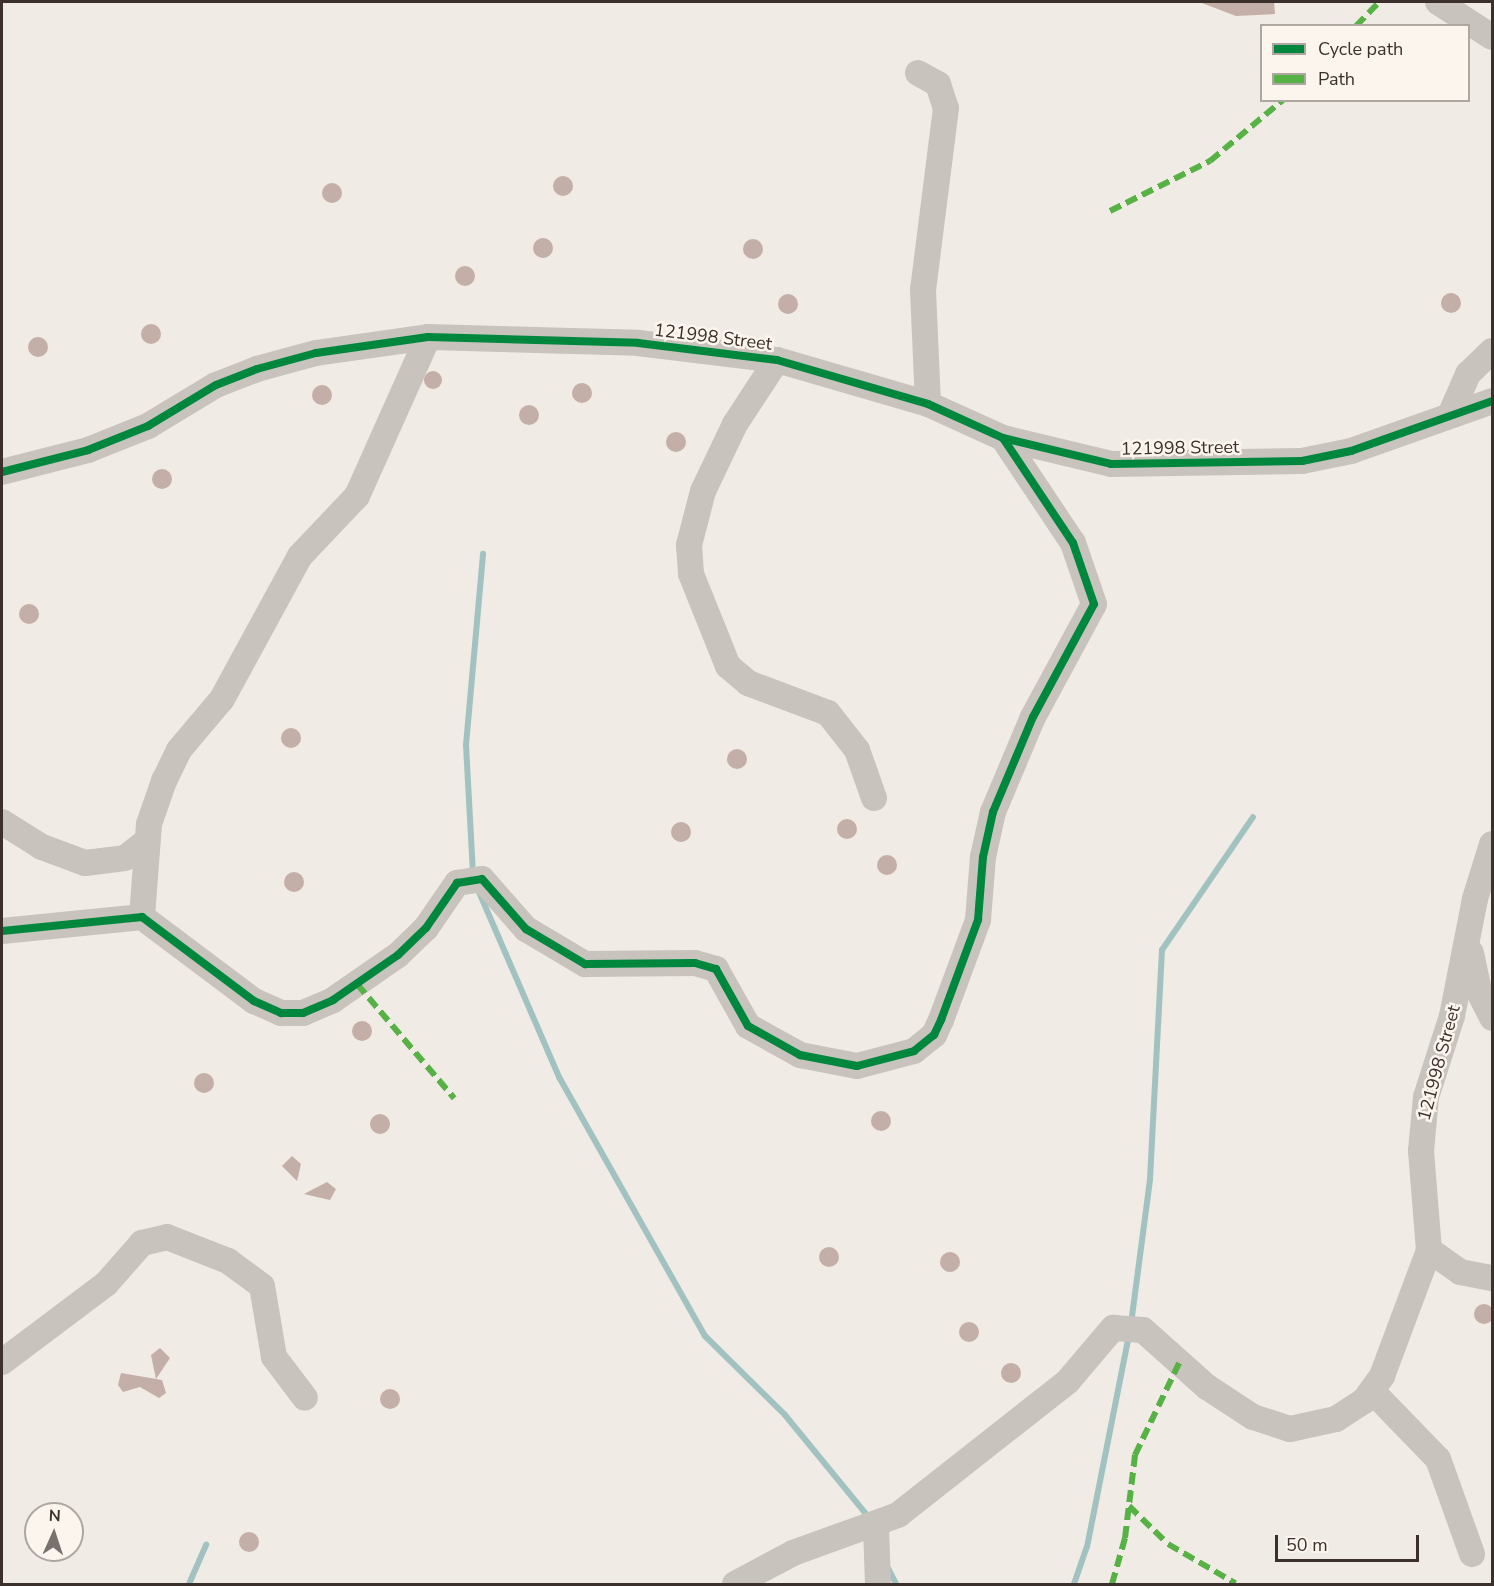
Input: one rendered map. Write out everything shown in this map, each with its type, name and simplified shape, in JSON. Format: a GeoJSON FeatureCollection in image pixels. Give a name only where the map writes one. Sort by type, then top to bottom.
{"type":"FeatureCollection","features":[{"type":"Feature","properties":{"kind":"street"},"geometry":{"type":"LineString","coordinates":[[1438,2],[1492,37]]}},
{"type":"Feature","properties":{"kind":"street"},"geometry":{"type":"LineString","coordinates":[[918,73],[938,84],[946,108],[923,290],[928,404]]}},
{"type":"Feature","properties":{"kind":"street"},"geometry":{"type":"LineString","coordinates":[[142,916],[147,841],[153,803],[179,750],[222,699],[300,556],[357,496],[428,337]]}},
{"type":"Feature","properties":{"kind":"street","name":"121998 Street"},"geometry":{"type":"LineString","coordinates":[[2,472],[108,442],[257,369],[316,353],[428,337],[648,344],[777,360],[928,404],[1003,438],[1112,464],[1302,461],[1351,451],[1451,413],[1492,401]]}},
{"type":"Feature","properties":{"kind":"street"},"geometry":{"type":"LineString","coordinates":[[1451,413],[1468,374],[1492,351]]}},
{"type":"Feature","properties":{"kind":"street"},"geometry":{"type":"LineString","coordinates":[[777,360],[735,424],[703,491],[689,545],[691,574],[728,666],[748,683],[828,713],[856,750],[874,798]]}},
{"type":"Feature","properties":{"kind":"street"},"geometry":{"type":"LineString","coordinates":[[2,931],[142,916],[254,1001],[281,1013],[303,1013],[333,1000],[398,955],[426,928],[457,883],[482,879],[526,929],[585,964],[695,963],[716,969],[748,1026],[800,1055],[857,1065],[914,1052],[934,1035],[978,920],[988,828],[1023,738],[1094,604],[1073,543],[1003,438]]}},
{"type":"Feature","properties":{"kind":"street"},"geometry":{"type":"LineString","coordinates":[[2,822],[42,847],[86,862],[125,858],[147,841]]}},
{"type":"Feature","properties":{"kind":"street","name":"121998 Street"},"geometry":{"type":"LineString","coordinates":[[1429,1250],[1421,1126],[1469,943],[1492,844]]}},
{"type":"Feature","properties":{"kind":"street"},"geometry":{"type":"LineString","coordinates":[[1469,943],[1479,992],[1492,1018]]}},
{"type":"Feature","properties":{"kind":"street"},"geometry":{"type":"LineString","coordinates":[[2,1362],[106,1284],[142,1243],[167,1237],[228,1261],[262,1287],[274,1358],[305,1398]]}},
{"type":"Feature","properties":{"kind":"street"},"geometry":{"type":"LineString","coordinates":[[735,1584],[794,1553],[876,1527],[1036,1408],[1113,1328],[1143,1330],[1218,1395],[1276,1426],[1309,1428],[1352,1411],[1373,1392],[1429,1250],[1460,1272],[1492,1278]]}},
{"type":"Feature","properties":{"kind":"street"},"geometry":{"type":"LineString","coordinates":[[1373,1392],[1438,1459],[1472,1554]]}},
{"type":"Feature","properties":{"kind":"street"},"geometry":{"type":"LineString","coordinates":[[876,1527],[878,1584]]}},
{"type":"Feature","properties":{"kind":"building"},"geometry":{"type":"Polygon","coordinates":[[[1274,2],[1275,14],[1236,16],[1202,3],[1274,2]]]}},
{"type":"Feature","properties":{"kind":"building"},"geometry":{"type":"Polygon","coordinates":[[[563,176],[570,179],[573,186],[570,193],[563,196],[556,193],[553,186],[556,179],[563,176]]]}},
{"type":"Feature","properties":{"kind":"building"},"geometry":{"type":"Polygon","coordinates":[[[332,183],[339,186],[342,193],[339,200],[332,203],[325,200],[322,193],[325,186],[332,183]]]}},
{"type":"Feature","properties":{"kind":"building"},"geometry":{"type":"Polygon","coordinates":[[[543,238],[550,241],[553,248],[550,255],[543,258],[536,255],[533,248],[536,241],[543,238]]]}},
{"type":"Feature","properties":{"kind":"building"},"geometry":{"type":"Polygon","coordinates":[[[753,239],[760,242],[763,249],[760,256],[753,259],[746,256],[743,249],[746,242],[753,239]]]}},
{"type":"Feature","properties":{"kind":"building"},"geometry":{"type":"Polygon","coordinates":[[[465,266],[472,269],[475,276],[472,283],[465,286],[458,283],[455,276],[458,269],[465,266]]]}},
{"type":"Feature","properties":{"kind":"building"},"geometry":{"type":"Polygon","coordinates":[[[1451,293],[1458,296],[1461,303],[1458,310],[1451,313],[1444,310],[1441,303],[1444,296],[1451,293]]]}},
{"type":"Feature","properties":{"kind":"building"},"geometry":{"type":"Polygon","coordinates":[[[788,294],[795,297],[798,304],[795,311],[788,314],[781,311],[778,304],[781,297],[788,294]]]}},
{"type":"Feature","properties":{"kind":"building"},"geometry":{"type":"Polygon","coordinates":[[[151,324],[158,327],[161,334],[158,341],[151,344],[144,341],[141,334],[144,327],[151,324]]]}},
{"type":"Feature","properties":{"kind":"building"},"geometry":{"type":"Polygon","coordinates":[[[38,337],[45,340],[48,347],[45,354],[38,357],[31,354],[28,347],[31,340],[38,337]]]}},
{"type":"Feature","properties":{"kind":"building"},"geometry":{"type":"Polygon","coordinates":[[[433,371],[439,374],[442,380],[439,386],[433,389],[427,386],[424,380],[427,374],[433,371]]]}},
{"type":"Feature","properties":{"kind":"building"},"geometry":{"type":"Polygon","coordinates":[[[582,383],[589,386],[592,393],[589,400],[582,403],[575,400],[572,393],[575,386],[582,383]]]}},
{"type":"Feature","properties":{"kind":"building"},"geometry":{"type":"Polygon","coordinates":[[[322,385],[329,388],[332,395],[329,402],[322,405],[315,402],[312,395],[315,388],[322,385]]]}},
{"type":"Feature","properties":{"kind":"building"},"geometry":{"type":"Polygon","coordinates":[[[529,405],[536,408],[539,415],[536,422],[529,425],[522,422],[519,415],[522,408],[529,405]]]}},
{"type":"Feature","properties":{"kind":"building"},"geometry":{"type":"Polygon","coordinates":[[[676,432],[683,435],[686,442],[683,449],[676,452],[669,449],[666,442],[669,435],[676,432]]]}},
{"type":"Feature","properties":{"kind":"building"},"geometry":{"type":"Polygon","coordinates":[[[162,469],[169,472],[172,479],[169,486],[162,489],[155,486],[152,479],[155,472],[162,469]]]}},
{"type":"Feature","properties":{"kind":"building"},"geometry":{"type":"Polygon","coordinates":[[[29,604],[36,607],[39,614],[36,621],[29,624],[22,621],[19,614],[22,607],[29,604]]]}},
{"type":"Feature","properties":{"kind":"building"},"geometry":{"type":"Polygon","coordinates":[[[291,728],[298,731],[301,738],[298,745],[291,748],[284,745],[281,738],[284,731],[291,728]]]}},
{"type":"Feature","properties":{"kind":"building"},"geometry":{"type":"Polygon","coordinates":[[[737,749],[744,752],[747,759],[744,766],[737,769],[730,766],[727,759],[730,752],[737,749]]]}},
{"type":"Feature","properties":{"kind":"building"},"geometry":{"type":"Polygon","coordinates":[[[847,819],[854,822],[857,829],[854,836],[847,839],[840,836],[837,829],[840,822],[847,819]]]}},
{"type":"Feature","properties":{"kind":"building"},"geometry":{"type":"Polygon","coordinates":[[[681,822],[688,825],[691,832],[688,839],[681,842],[674,839],[671,832],[674,825],[681,822]]]}},
{"type":"Feature","properties":{"kind":"building"},"geometry":{"type":"Polygon","coordinates":[[[887,855],[894,858],[897,865],[894,872],[887,875],[880,872],[877,865],[880,858],[887,855]]]}},
{"type":"Feature","properties":{"kind":"building"},"geometry":{"type":"Polygon","coordinates":[[[294,872],[301,875],[304,882],[301,889],[294,892],[287,889],[284,882],[287,875],[294,872]]]}},
{"type":"Feature","properties":{"kind":"building"},"geometry":{"type":"Polygon","coordinates":[[[362,1021],[369,1024],[372,1031],[369,1038],[362,1041],[355,1038],[352,1031],[355,1024],[362,1021]]]}},
{"type":"Feature","properties":{"kind":"building"},"geometry":{"type":"Polygon","coordinates":[[[204,1073],[211,1076],[214,1083],[211,1090],[204,1093],[197,1090],[194,1083],[197,1076],[204,1073]]]}},
{"type":"Feature","properties":{"kind":"building"},"geometry":{"type":"Polygon","coordinates":[[[881,1111],[888,1114],[891,1121],[888,1128],[881,1131],[874,1128],[871,1121],[874,1114],[881,1111]]]}},
{"type":"Feature","properties":{"kind":"building"},"geometry":{"type":"Polygon","coordinates":[[[380,1114],[387,1117],[390,1124],[387,1131],[380,1134],[373,1131],[370,1124],[373,1117],[380,1114]]]}},
{"type":"Feature","properties":{"kind":"building"},"geometry":{"type":"Polygon","coordinates":[[[292,1156],[301,1164],[297,1181],[282,1166],[292,1156]]]}},
{"type":"Feature","properties":{"kind":"building"},"geometry":{"type":"Polygon","coordinates":[[[327,1182],[336,1189],[330,1200],[304,1194],[327,1182]]]}},
{"type":"Feature","properties":{"kind":"building"},"geometry":{"type":"Polygon","coordinates":[[[829,1247],[836,1250],[839,1257],[836,1264],[829,1267],[822,1264],[819,1257],[822,1250],[829,1247]]]}},
{"type":"Feature","properties":{"kind":"building"},"geometry":{"type":"Polygon","coordinates":[[[950,1252],[957,1255],[960,1262],[957,1269],[950,1272],[943,1269],[940,1262],[943,1255],[950,1252]]]}},
{"type":"Feature","properties":{"kind":"building"},"geometry":{"type":"Polygon","coordinates":[[[1484,1304],[1491,1307],[1494,1314],[1491,1321],[1484,1324],[1477,1321],[1474,1314],[1477,1307],[1484,1304]]]}},
{"type":"Feature","properties":{"kind":"building"},"geometry":{"type":"Polygon","coordinates":[[[969,1322],[976,1325],[979,1332],[976,1339],[969,1342],[962,1339],[959,1332],[962,1325],[969,1322]]]}},
{"type":"Feature","properties":{"kind":"building"},"geometry":{"type":"Polygon","coordinates":[[[160,1348],[170,1358],[156,1379],[151,1355],[160,1348]]]}},
{"type":"Feature","properties":{"kind":"building"},"geometry":{"type":"Polygon","coordinates":[[[1011,1363],[1018,1366],[1021,1373],[1018,1380],[1011,1383],[1004,1380],[1001,1373],[1004,1366],[1011,1363]]]}},
{"type":"Feature","properties":{"kind":"building"},"geometry":{"type":"Polygon","coordinates":[[[121,1373],[162,1380],[166,1393],[159,1398],[140,1387],[123,1392],[118,1385],[121,1373]]]}},
{"type":"Feature","properties":{"kind":"building"},"geometry":{"type":"Polygon","coordinates":[[[390,1389],[397,1392],[400,1399],[397,1406],[390,1409],[383,1406],[380,1399],[383,1392],[390,1389]]]}},
{"type":"Feature","properties":{"kind":"building"},"geometry":{"type":"Polygon","coordinates":[[[249,1532],[256,1535],[259,1542],[256,1549],[249,1552],[242,1549],[239,1542],[242,1535],[249,1532]]]}},
{"type":"Feature","properties":{"kind":"waterway"},"geometry":{"type":"LineString","coordinates":[[473,874],[466,745],[483,554]]}},
{"type":"Feature","properties":{"kind":"waterway"},"geometry":{"type":"LineString","coordinates":[[1131,1324],[1150,1179],[1162,950],[1253,817]]}},
{"type":"Feature","properties":{"kind":"waterway"},"geometry":{"type":"LineString","coordinates":[[479,892],[559,1077],[705,1336],[785,1415],[870,1519]]}},
{"type":"Feature","properties":{"kind":"waterway"},"geometry":{"type":"LineString","coordinates":[[1074,1584],[1087,1547],[1129,1334]]}},
{"type":"Feature","properties":{"kind":"waterway"},"geometry":{"type":"LineString","coordinates":[[189,1584],[206,1545]]}},
{"type":"Feature","properties":{"kind":"waterway"},"geometry":{"type":"LineString","coordinates":[[888,1568],[896,1584]]}},
{"type":"Feature","properties":{"kind":"marked path"},"geometry":{"type":"LineString","coordinates":[[1358,24],[1379,2]]}},
{"type":"Feature","properties":{"kind":"marked path"},"geometry":{"type":"LineString","coordinates":[[1110,211],[1210,161],[1281,102]]}},
{"type":"Feature","properties":{"kind":"marked path"},"geometry":{"type":"LineString","coordinates":[[357,984],[454,1098]]}},
{"type":"Feature","properties":{"kind":"marked path"},"geometry":{"type":"LineString","coordinates":[[1112,1584],[1125,1538],[1135,1455],[1180,1361]]}},
{"type":"Feature","properties":{"kind":"marked path"},"geometry":{"type":"LineString","coordinates":[[1129,1506],[1168,1544],[1235,1583]]}},
{"type":"Feature","properties":{"kind":"cycle path"},"geometry":{"type":"LineString","coordinates":[[2,472],[88,450],[148,426],[216,385],[257,369],[316,353],[428,337],[638,343],[777,360],[928,404],[1003,438],[1111,464],[1302,461],[1351,451],[1492,401]]}},
{"type":"Feature","properties":{"kind":"cycle path"},"geometry":{"type":"LineString","coordinates":[[2,931],[142,917],[254,1001],[281,1013],[303,1013],[333,1000],[398,955],[426,928],[457,883],[482,879],[526,929],[585,964],[695,963],[716,969],[748,1026],[800,1055],[857,1066],[914,1051],[934,1035],[978,920],[983,857],[993,812],[1033,717],[1094,604],[1073,543],[1003,438]]}}]}
